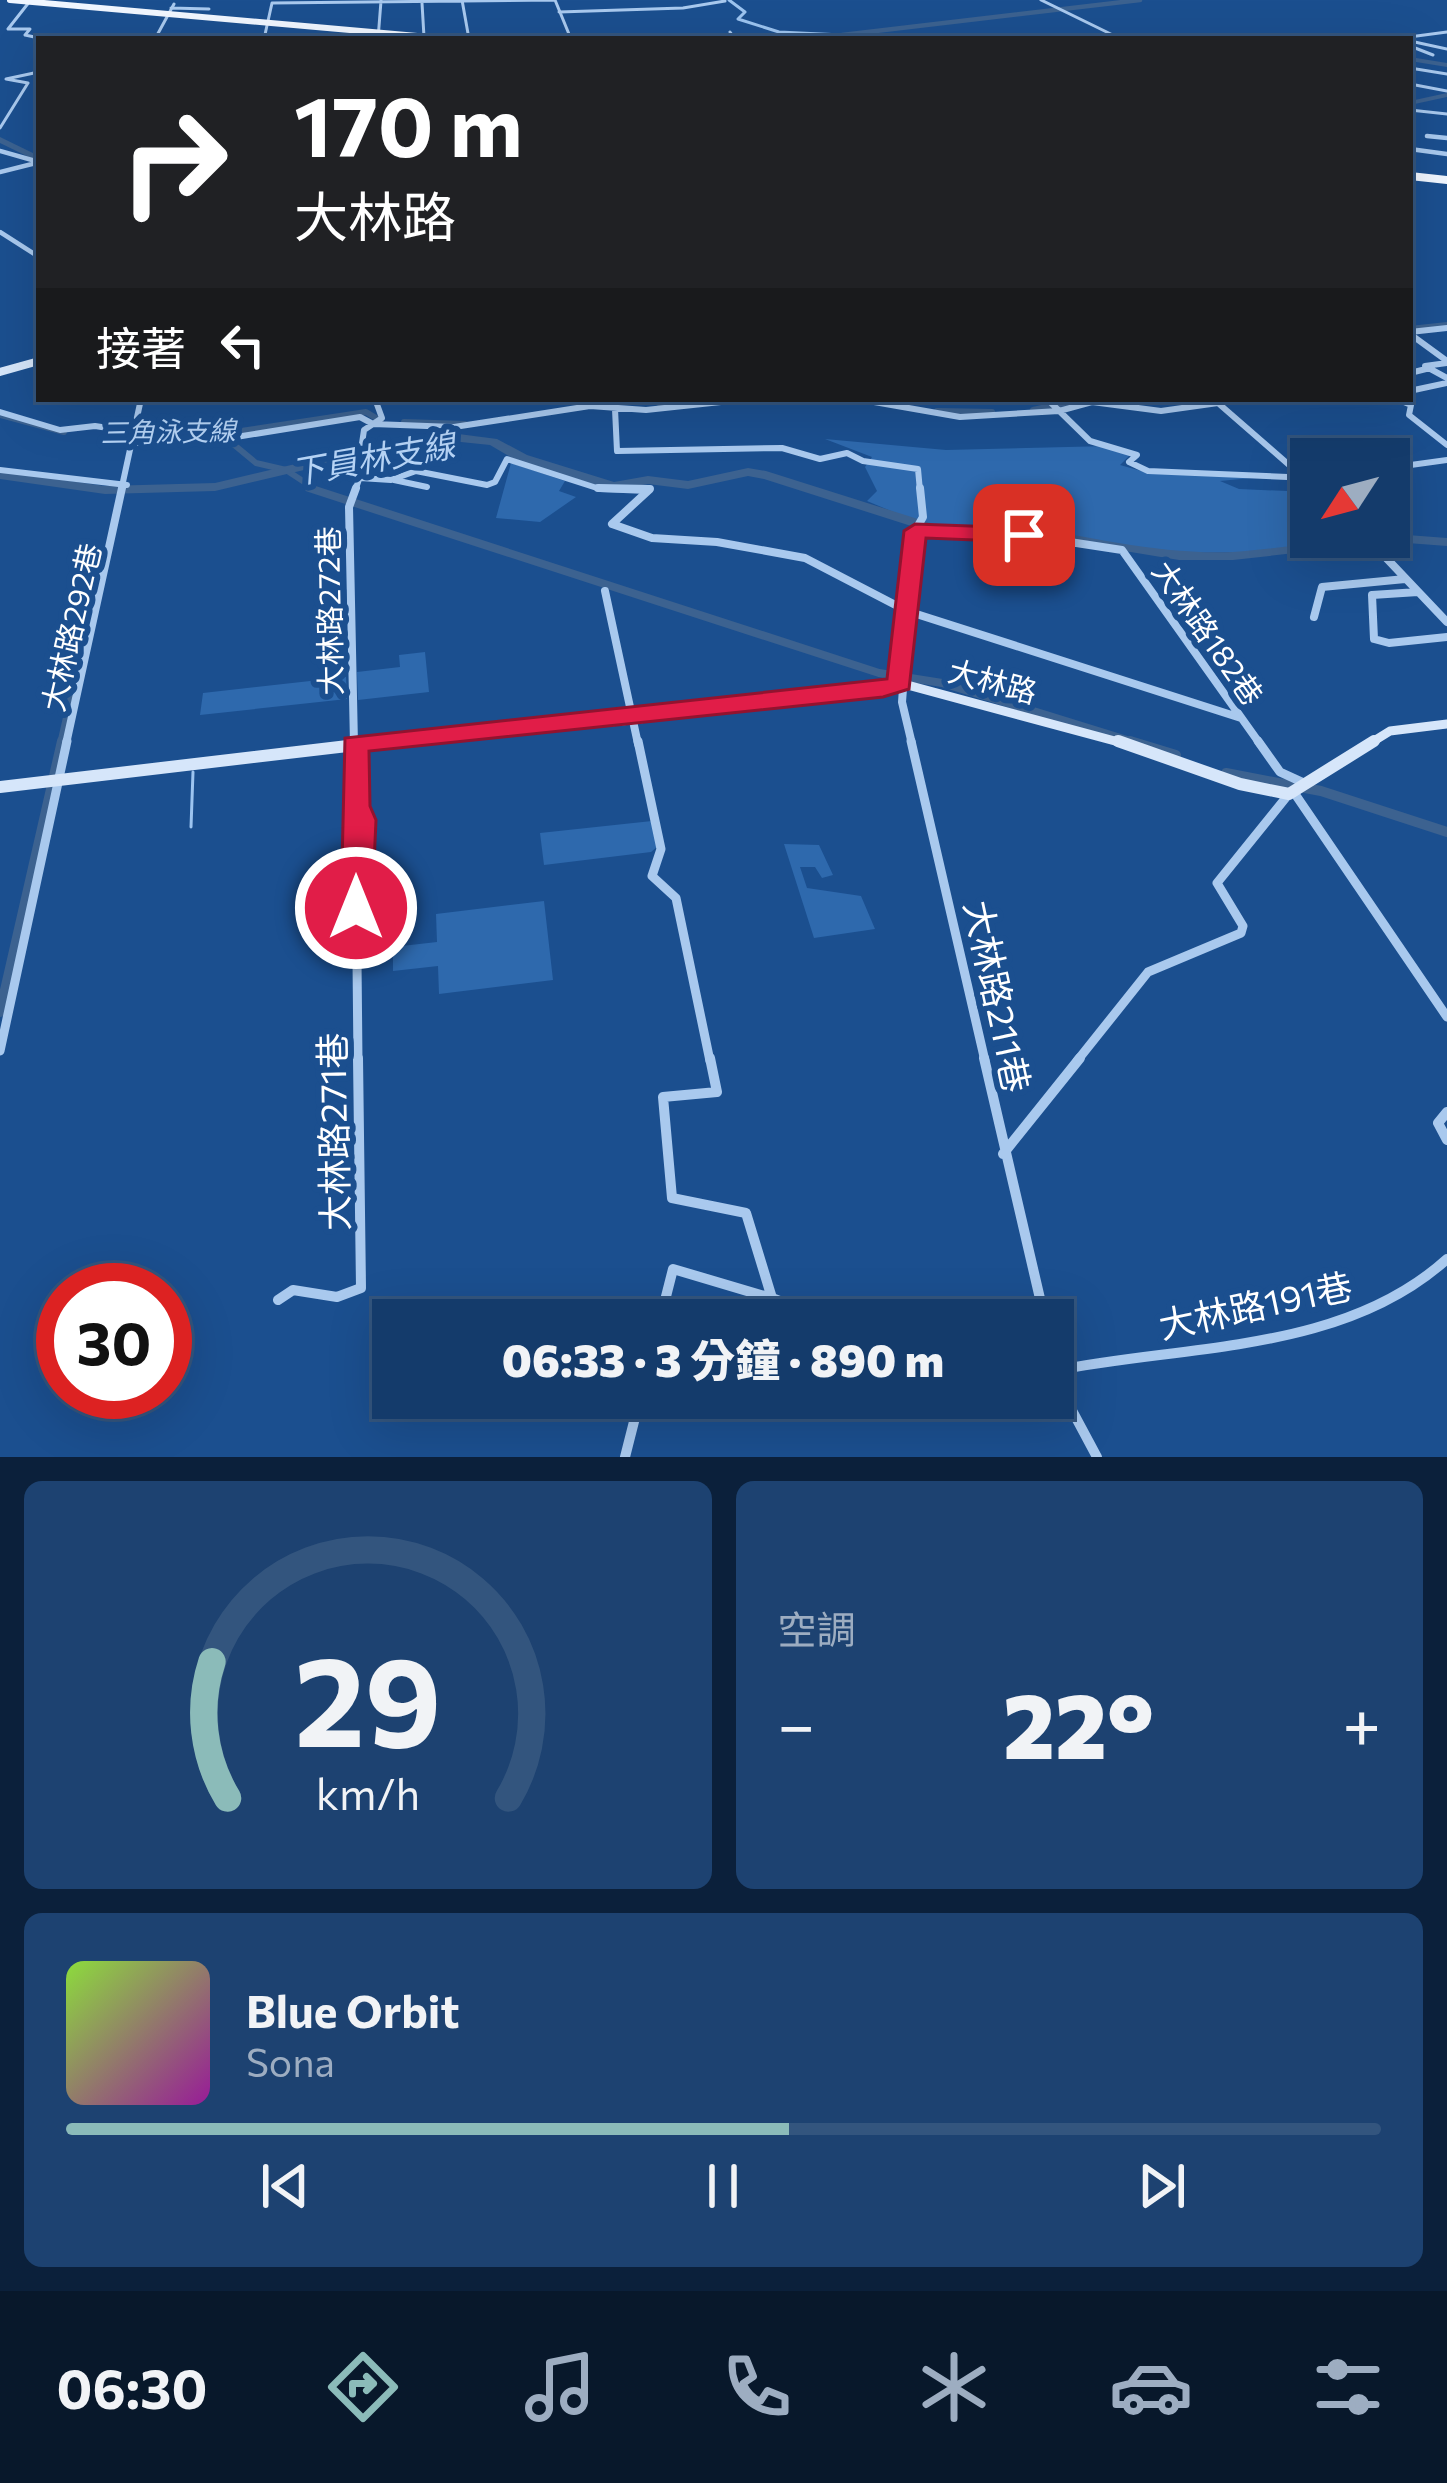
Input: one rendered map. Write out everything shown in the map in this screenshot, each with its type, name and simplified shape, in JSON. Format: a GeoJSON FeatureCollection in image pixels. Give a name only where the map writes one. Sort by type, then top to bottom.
{"type":"FeatureCollection","features":[{"type":"Feature","properties":{"kind":"main road"},"geometry":{"type":"LineString","coordinates":[[10,0],[29,2]]}},
{"type":"Feature","properties":{"kind":"main road"},"geometry":{"type":"LineString","coordinates":[[0,1],[207,13],[268,24]]}},
{"type":"Feature","properties":{"kind":"main road"},"geometry":{"type":"LineString","coordinates":[[171,10],[378,35]]}},
{"type":"Feature","properties":{"kind":"main road"},"geometry":{"type":"LineString","coordinates":[[1413,176],[1447,180]]}},
{"type":"Feature","properties":{"kind":"street"},"geometry":{"type":"LineString","coordinates":[[207,13],[214,0]]}},
{"type":"Feature","properties":{"kind":"street"},"geometry":{"type":"LineString","coordinates":[[265,36],[272,4],[555,0],[570,36]]}},
{"type":"Feature","properties":{"kind":"street"},"geometry":{"type":"LineString","coordinates":[[1041,0],[1115,36]]}},
{"type":"Feature","properties":{"kind":"street"},"geometry":{"type":"LineString","coordinates":[[378,35],[381,1]]}},
{"type":"Feature","properties":{"kind":"street"},"geometry":{"type":"LineString","coordinates":[[462,1],[468,36]]}},
{"type":"Feature","properties":{"kind":"street"},"geometry":{"type":"LineString","coordinates":[[560,12],[669,9],[725,1]]}},
{"type":"Feature","properties":{"kind":"street"},"geometry":{"type":"LineString","coordinates":[[29,2],[8,28],[30,29],[25,35],[36,37]]}},
{"type":"Feature","properties":{"kind":"street"},"geometry":{"type":"LineString","coordinates":[[422,2],[424,36]]}},
{"type":"Feature","properties":{"kind":"street"},"geometry":{"type":"LineString","coordinates":[[156,36],[171,10]]}},
{"type":"Feature","properties":{"kind":"street"},"geometry":{"type":"LineString","coordinates":[[730,32],[733,36]]}},
{"type":"Feature","properties":{"kind":"street"},"geometry":{"type":"LineString","coordinates":[[1413,36],[1445,37]]}},
{"type":"Feature","properties":{"kind":"street"},"geometry":{"type":"LineString","coordinates":[[1413,44],[1445,37]]}},
{"type":"Feature","properties":{"kind":"street"},"geometry":{"type":"LineString","coordinates":[[1413,45],[1447,49]]}},
{"type":"Feature","properties":{"kind":"street"},"geometry":{"type":"LineString","coordinates":[[1413,47],[1431,56]]}},
{"type":"Feature","properties":{"kind":"street"},"geometry":{"type":"LineString","coordinates":[[1413,69],[1447,74]]}},
{"type":"Feature","properties":{"kind":"street"},"geometry":{"type":"LineString","coordinates":[[1413,74],[1420,70]]}},
{"type":"Feature","properties":{"kind":"street"},"geometry":{"type":"LineString","coordinates":[[0,73],[36,73]]}},
{"type":"Feature","properties":{"kind":"street"},"geometry":{"type":"LineString","coordinates":[[0,128],[28,83],[6,79],[36,73]]}},
{"type":"Feature","properties":{"kind":"street"},"geometry":{"type":"LineString","coordinates":[[1413,84],[1445,88]]}},
{"type":"Feature","properties":{"kind":"street"},"geometry":{"type":"LineString","coordinates":[[1413,110],[1447,114]]}},
{"type":"Feature","properties":{"kind":"street"},"geometry":{"type":"LineString","coordinates":[[1426,136],[1447,138]]}},
{"type":"Feature","properties":{"kind":"street"},"geometry":{"type":"LineString","coordinates":[[1413,149],[1447,154]]}},
{"type":"Feature","properties":{"kind":"street"},"geometry":{"type":"LineString","coordinates":[[0,152],[36,161]]}},
{"type":"Feature","properties":{"kind":"street"},"geometry":{"type":"LineString","coordinates":[[0,172],[36,163]]}},
{"type":"Feature","properties":{"kind":"street"},"geometry":{"type":"LineString","coordinates":[[0,232],[36,255]]}},
{"type":"Feature","properties":{"kind":"street"},"geometry":{"type":"LineString","coordinates":[[1413,333],[1447,328]]}},
{"type":"Feature","properties":{"kind":"street"},"geometry":{"type":"LineString","coordinates":[[1413,335],[1447,362]]}},
{"type":"Feature","properties":{"kind":"street"},"geometry":{"type":"LineString","coordinates":[[0,372],[36,362]]}},
{"type":"Feature","properties":{"kind":"street"},"geometry":{"type":"LineString","coordinates":[[1447,362],[1426,366],[1447,381]]}},
{"type":"Feature","properties":{"kind":"street"},"geometry":{"type":"LineString","coordinates":[[1413,372],[1430,368]]}},
{"type":"Feature","properties":{"kind":"street"},"geometry":{"type":"LineString","coordinates":[[1414,390],[1447,381]]}},
{"type":"Feature","properties":{"kind":"street","name":"大林路292巷"},"geometry":{"type":"LineString","coordinates":[[0,1051],[127,485],[140,402]]}},
{"type":"Feature","properties":{"kind":"street","name":"大林路272巷"},"geometry":{"type":"LineString","coordinates":[[355,744],[350,507],[361,478],[364,430],[382,418],[376,402]]}},
{"type":"Feature","properties":{"kind":"street"},"geometry":{"type":"LineString","coordinates":[[135,443],[221,438],[360,417],[373,424],[484,426],[599,403],[615,409],[709,402]]}},
{"type":"Feature","properties":{"kind":"street"},"geometry":{"type":"LineString","coordinates":[[874,402],[960,417],[1059,412],[1091,402],[1161,411],[1218,403],[1290,463]]}},
{"type":"Feature","properties":{"kind":"street"},"geometry":{"type":"LineString","coordinates":[[1050,402],[1090,441],[1125,448],[1137,455],[1129,463],[1148,471],[1290,477]]}},
{"type":"Feature","properties":{"kind":"street"},"geometry":{"type":"LineString","coordinates":[[1404,402],[1411,405],[1409,415],[1447,445]]}},
{"type":"Feature","properties":{"kind":"street","name":"大林路211巷"},"geometry":{"type":"LineString","coordinates":[[615,409],[617,451],[782,448],[820,459],[847,453],[863,461],[918,469],[923,509],[915,531],[900,683],[1003,1154],[1040,1299]]}},
{"type":"Feature","properties":{"kind":"street"},"geometry":{"type":"LineString","coordinates":[[0,412],[60,430],[94,426],[134,432]]}},
{"type":"Feature","properties":{"kind":"street"},"geometry":{"type":"LineString","coordinates":[[391,480],[416,472],[487,485],[495,482],[507,459],[600,489],[650,489],[612,524],[652,538],[717,542],[805,558],[908,611],[1241,718]]}},
{"type":"Feature","properties":{"kind":"street"},"geometry":{"type":"LineString","coordinates":[[1410,465],[1447,460]]}},
{"type":"Feature","properties":{"kind":"street"},"geometry":{"type":"LineString","coordinates":[[0,470],[127,485]]}},
{"type":"Feature","properties":{"kind":"street"},"geometry":{"type":"LineString","coordinates":[[361,478],[427,487]]}},
{"type":"Feature","properties":{"kind":"street","name":"大林路182巷"},"geometry":{"type":"LineString","coordinates":[[915,531],[1024,535],[1122,550],[1295,790]]}},
{"type":"Feature","properties":{"kind":"street"},"geometry":{"type":"LineString","coordinates":[[1386,558],[1447,622]]}},
{"type":"Feature","properties":{"kind":"street"},"geometry":{"type":"LineString","coordinates":[[1314,617],[1322,587],[1405,579]]}},
{"type":"Feature","properties":{"kind":"street"},"geometry":{"type":"LineString","coordinates":[[604,591],[662,849],[652,876],[676,898],[718,1092],[663,1097],[672,1198],[746,1213],[772,1298]]}},
{"type":"Feature","properties":{"kind":"street"},"geometry":{"type":"LineString","coordinates":[[1418,592],[1372,595],[1374,639],[1389,644],[1447,637]]}},
{"type":"Feature","properties":{"kind":"street","name":"大林路"},"geometry":{"type":"LineString","coordinates":[[0,787],[355,744],[632,720],[900,683],[1101,735],[1240,784],[1295,790]]}},
{"type":"Feature","properties":{"kind":"street"},"geometry":{"type":"LineString","coordinates":[[1003,1154],[1148,972],[1241,933],[1243,926],[1217,884],[1295,790],[1390,731],[1447,724]]}},
{"type":"Feature","properties":{"kind":"street","name":"大林路271巷"},"geometry":{"type":"LineString","coordinates":[[278,1300],[293,1290],[328,1298],[352,1295],[361,1288],[356,861],[362,820],[356,806],[355,744]]}},
{"type":"Feature","properties":{"kind":"street"},"geometry":{"type":"LineString","coordinates":[[1295,790],[1447,1017]]}},
{"type":"Feature","properties":{"kind":"street"},"geometry":{"type":"LineString","coordinates":[[1447,1112],[1438,1123],[1447,1141]]}},
{"type":"Feature","properties":{"kind":"street","name":"大林路191巷"},"geometry":{"type":"LineString","coordinates":[[1074,1367],[1301,1330],[1379,1309],[1429,1279],[1447,1258]]}},
{"type":"Feature","properties":{"kind":"street"},"geometry":{"type":"LineString","coordinates":[[666,1299],[674,1269],[772,1298]]}},
{"type":"Feature","properties":{"kind":"street"},"geometry":{"type":"LineString","coordinates":[[1074,1409],[1097,1457]]}},
{"type":"Feature","properties":{"kind":"street"},"geometry":{"type":"LineString","coordinates":[[625,1457],[635,1419]]}},
{"type":"Feature","properties":{"kind":"shaded area"},"geometry":{"type":"Polygon","coordinates":[[[825,439],[946,450],[1108,446],[1131,454],[1120,465],[1145,472],[1251,478],[1220,481],[1239,489],[1290,491],[1290,548],[1174,553],[1020,529],[927,526],[867,501],[877,491],[865,467],[872,457],[825,439]]]}},
{"type":"Feature","properties":{"kind":"shaded area"},"geometry":{"type":"Polygon","coordinates":[[[511,463],[565,481],[559,491],[576,497],[540,522],[496,518],[511,463]]]}},
{"type":"Feature","properties":{"kind":"shaded area"},"geometry":{"type":"Polygon","coordinates":[[[425,652],[429,692],[358,700],[357,672],[400,667],[399,655],[425,652]]]}},
{"type":"Feature","properties":{"kind":"shaded area"},"geometry":{"type":"Polygon","coordinates":[[[346,677],[347,699],[200,715],[203,693],[346,677]]]}},
{"type":"Feature","properties":{"kind":"shaded area"},"geometry":{"type":"Polygon","coordinates":[[[652,821],[657,847],[651,852],[544,865],[540,833],[652,821]]]}},
{"type":"Feature","properties":{"kind":"shaded area"},"geometry":{"type":"Polygon","coordinates":[[[784,844],[819,845],[833,875],[822,878],[815,867],[800,867],[807,888],[861,896],[875,929],[814,938],[784,844]]]}},
{"type":"Feature","properties":{"kind":"shaded area"},"geometry":{"type":"Polygon","coordinates":[[[544,901],[553,980],[439,994],[438,966],[393,971],[393,947],[437,942],[436,914],[544,901]]]}},
{"type":"Feature","properties":{"kind":"waterway"},"geometry":{"type":"LineString","coordinates":[[729,0],[745,12],[738,19],[779,32],[842,35]]}},
{"type":"Feature","properties":{"kind":"waterway"},"geometry":{"type":"LineString","coordinates":[[842,35],[1140,0]]}},
{"type":"Feature","properties":{"kind":"waterway"},"geometry":{"type":"LineString","coordinates":[[1413,59],[1447,65]]}},
{"type":"Feature","properties":{"kind":"waterway"},"geometry":{"type":"LineString","coordinates":[[1413,102],[1447,95]]}},
{"type":"Feature","properties":{"kind":"waterway"},"geometry":{"type":"LineString","coordinates":[[0,140],[36,158]]}},
{"type":"Feature","properties":{"kind":"waterway","name":"三角泳支線"},"geometry":{"type":"LineString","coordinates":[[1413,329],[1447,325]]}},
{"type":"Feature","properties":{"kind":"waterway","name":"三角泳支線"},"geometry":{"type":"LineString","coordinates":[[660,407],[680,402]]}},
{"type":"Feature","properties":{"kind":"waterway","name":"三角泳支線"},"geometry":{"type":"LineString","coordinates":[[1033,410],[1069,402]]}},
{"type":"Feature","properties":{"kind":"waterway","name":"三角泳支線"},"geometry":{"type":"LineString","coordinates":[[937,411],[992,412]]}},
{"type":"Feature","properties":{"kind":"waterway","name":"三角泳支線"},"geometry":{"type":"LineString","coordinates":[[221,434],[366,412],[381,421]]}},
{"type":"Feature","properties":{"kind":"waterway","name":"三角泳支線"},"geometry":{"type":"LineString","coordinates":[[0,415],[64,432]]}},
{"type":"Feature","properties":{"kind":"waterway","name":"三角泳支線"},"geometry":{"type":"LineString","coordinates":[[404,422],[465,424]]}},
{"type":"Feature","properties":{"kind":"waterway","name":"三角泳支線"},"geometry":{"type":"LineString","coordinates":[[128,434],[221,434]]}},
{"type":"Feature","properties":{"kind":"waterway"},"geometry":{"type":"LineString","coordinates":[[221,434],[256,463],[286,470],[318,491]]}},
{"type":"Feature","properties":{"kind":"waterway","name":"下員林支線"},"geometry":{"type":"LineString","coordinates":[[0,475],[105,490],[215,487],[406,442],[451,437],[493,442],[522,458],[613,486],[648,480],[688,485],[748,472],[766,475],[935,529]]}},
{"type":"Feature","properties":{"kind":"waterway"},"geometry":{"type":"LineString","coordinates":[[309,488],[318,491]]}},
{"type":"Feature","properties":{"kind":"waterway"},"geometry":{"type":"LineString","coordinates":[[318,491],[879,673],[942,683],[1140,744]]}},
{"type":"Feature","properties":{"kind":"waterway","name":"下員林支線"},"geometry":{"type":"LineString","coordinates":[[991,532],[1022,530],[1179,556],[1233,556],[1394,538],[1447,542]]}},
{"type":"Feature","properties":{"kind":"waterway"},"geometry":{"type":"LineString","coordinates":[[61,744],[104,555]]}},
{"type":"Feature","properties":{"kind":"waterway"},"geometry":{"type":"LineString","coordinates":[[0,1012],[62,741]]}},
{"type":"Feature","properties":{"kind":"waterway"},"geometry":{"type":"LineString","coordinates":[[1130,741],[1176,755]]}},
{"type":"Feature","properties":{"kind":"waterway"},"geometry":{"type":"LineString","coordinates":[[191,827],[193,772]]}},
{"type":"Feature","properties":{"kind":"waterway"},"geometry":{"type":"LineString","coordinates":[[1226,773],[1321,791],[1447,832]]}},
{"type":"Feature","properties":{"kind":"route"},"geometry":{"type":"LineString","coordinates":[[356,908],[357,839],[362,820],[356,806],[355,744],[632,720],[883,689],[900,683],[915,531],[1024,535]]}}]}
